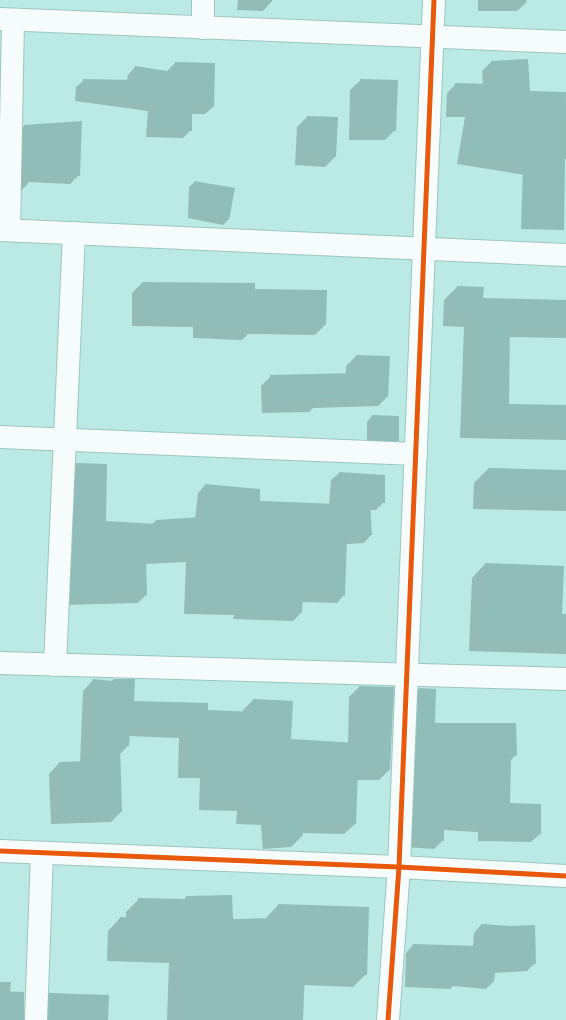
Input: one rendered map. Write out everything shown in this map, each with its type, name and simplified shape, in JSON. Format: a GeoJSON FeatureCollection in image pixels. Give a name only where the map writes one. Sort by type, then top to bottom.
{"type":"FeatureCollection","features":[{"type":"Feature","properties":{"kind":"street"},"geometry":{"type":"LineString","coordinates":[[203,0],[203,28]]}},
{"type":"Feature","properties":{"kind":"street"},"geometry":{"type":"LineString","coordinates":[[388,1020],[399,867],[434,0]]}},
{"type":"Feature","properties":{"kind":"street"},"geometry":{"type":"LineString","coordinates":[[566,42],[6,20],[4,230],[566,255]]}},
{"type":"Feature","properties":{"kind":"street"},"geometry":{"type":"LineString","coordinates":[[55,665],[74,233]]}},
{"type":"Feature","properties":{"kind":"street"},"geometry":{"type":"LineString","coordinates":[[0,437],[416,454]]}},
{"type":"Feature","properties":{"kind":"street"},"geometry":{"type":"LineString","coordinates":[[0,663],[566,679]]}},
{"type":"Feature","properties":{"kind":"street"},"geometry":{"type":"LineString","coordinates":[[0,851],[399,867],[566,876]]}},
{"type":"Feature","properties":{"kind":"street"},"geometry":{"type":"LineString","coordinates":[[36,1020],[42,853]]}},
{"type":"Feature","properties":{"kind":"building"},"geometry":{"type":"Polygon","coordinates":[[[528,59],[530,91],[566,92],[564,230],[521,229],[523,164],[465,155],[473,109],[454,108],[455,83],[492,84],[491,61],[528,59]]]}},
{"type":"Feature","properties":{"kind":"building"},"geometry":{"type":"Polygon","coordinates":[[[175,62],[215,63],[214,107],[192,107],[192,131],[154,130],[155,103],[82,93],[83,79],[133,80],[135,66],[174,72],[175,62]]]}},
{"type":"Feature","properties":{"kind":"building"},"geometry":{"type":"Polygon","coordinates":[[[360,79],[398,80],[396,131],[358,130],[360,79]]]}},
{"type":"Feature","properties":{"kind":"building"},"geometry":{"type":"Polygon","coordinates":[[[307,116],[338,117],[336,157],[304,155],[307,116]]]}},
{"type":"Feature","properties":{"kind":"building"},"geometry":{"type":"Polygon","coordinates":[[[82,121],[80,176],[23,173],[24,125],[82,121]]]}},
{"type":"Feature","properties":{"kind":"building"},"geometry":{"type":"Polygon","coordinates":[[[194,181],[235,188],[229,220],[193,214],[194,181]]]}},
{"type":"Feature","properties":{"kind":"building"},"geometry":{"type":"Polygon","coordinates":[[[142,282],[255,283],[255,289],[327,290],[326,325],[254,324],[254,330],[203,328],[203,318],[141,316],[142,282]]]}},
{"type":"Feature","properties":{"kind":"building"},"geometry":{"type":"Polygon","coordinates":[[[457,286],[484,287],[483,298],[566,300],[566,325],[510,324],[509,404],[566,405],[566,428],[472,425],[476,315],[455,314],[457,286]]]}},
{"type":"Feature","properties":{"kind":"building"},"geometry":{"type":"Polygon","coordinates":[[[356,355],[390,356],[388,397],[319,398],[319,403],[271,404],[270,375],[355,373],[356,355]]]}},
{"type":"Feature","properties":{"kind":"building"},"geometry":{"type":"Polygon","coordinates":[[[372,415],[399,416],[399,441],[372,440],[372,415]]]}},
{"type":"Feature","properties":{"kind":"building"},"geometry":{"type":"Polygon","coordinates":[[[76,463],[107,464],[106,521],[156,524],[156,520],[202,517],[205,484],[260,489],[260,501],[336,504],[339,472],[385,475],[385,503],[370,502],[372,535],[347,537],[345,596],[303,594],[302,613],[241,612],[241,608],[191,606],[193,554],[146,558],[147,595],[70,597],[76,463]]]}},
{"type":"Feature","properties":{"kind":"building"},"geometry":{"type":"Polygon","coordinates":[[[488,468],[566,470],[566,496],[487,494],[488,468]]]}},
{"type":"Feature","properties":{"kind":"building"},"geometry":{"type":"Polygon","coordinates":[[[485,563],[564,566],[562,614],[566,614],[566,641],[481,638],[485,563]]]}},
{"type":"Feature","properties":{"kind":"building"},"geometry":{"type":"Polygon","coordinates":[[[93,679],[113,681],[113,679],[135,679],[134,701],[208,703],[208,710],[252,712],[253,699],[293,701],[291,739],[357,743],[359,686],[394,687],[390,770],[358,770],[356,824],[301,822],[303,836],[273,839],[271,815],[246,814],[247,801],[209,800],[210,768],[188,768],[189,728],[130,726],[129,746],[120,746],[122,812],[61,814],[59,762],[90,761],[93,679]]]}},
{"type":"Feature","properties":{"kind":"building"},"geometry":{"type":"Polygon","coordinates":[[[419,688],[436,689],[435,723],[516,723],[517,756],[511,755],[510,803],[541,804],[541,834],[486,833],[486,824],[444,822],[444,841],[413,839],[419,688]]]}},
{"type":"Feature","properties":{"kind":"building"},"geometry":{"type":"Polygon","coordinates":[[[232,895],[233,919],[278,918],[278,904],[369,907],[367,975],[305,972],[303,1020],[179,1020],[181,951],[119,949],[120,917],[138,918],[138,898],[186,899],[186,896],[232,895]]]}},
{"type":"Feature","properties":{"kind":"building"},"geometry":{"type":"Polygon","coordinates":[[[481,924],[511,926],[535,925],[536,964],[496,966],[494,982],[459,978],[459,982],[412,980],[413,944],[480,946],[481,924]]]}},
{"type":"Feature","properties":{"kind":"building"},"geometry":{"type":"Polygon","coordinates":[[[0,991],[24,992],[24,1020],[0,1020],[0,991]]]}},
{"type":"Feature","properties":{"kind":"building"},"geometry":{"type":"Polygon","coordinates":[[[49,993],[109,995],[108,1020],[49,1020],[49,993]]]}},
{"type":"Feature","properties":{"kind":"cycle path"},"geometry":{"type":"LineString","coordinates":[[388,1020],[399,867],[434,0]]}},
{"type":"Feature","properties":{"kind":"cycle path"},"geometry":{"type":"LineString","coordinates":[[0,851],[399,867],[566,876]]}}]}
